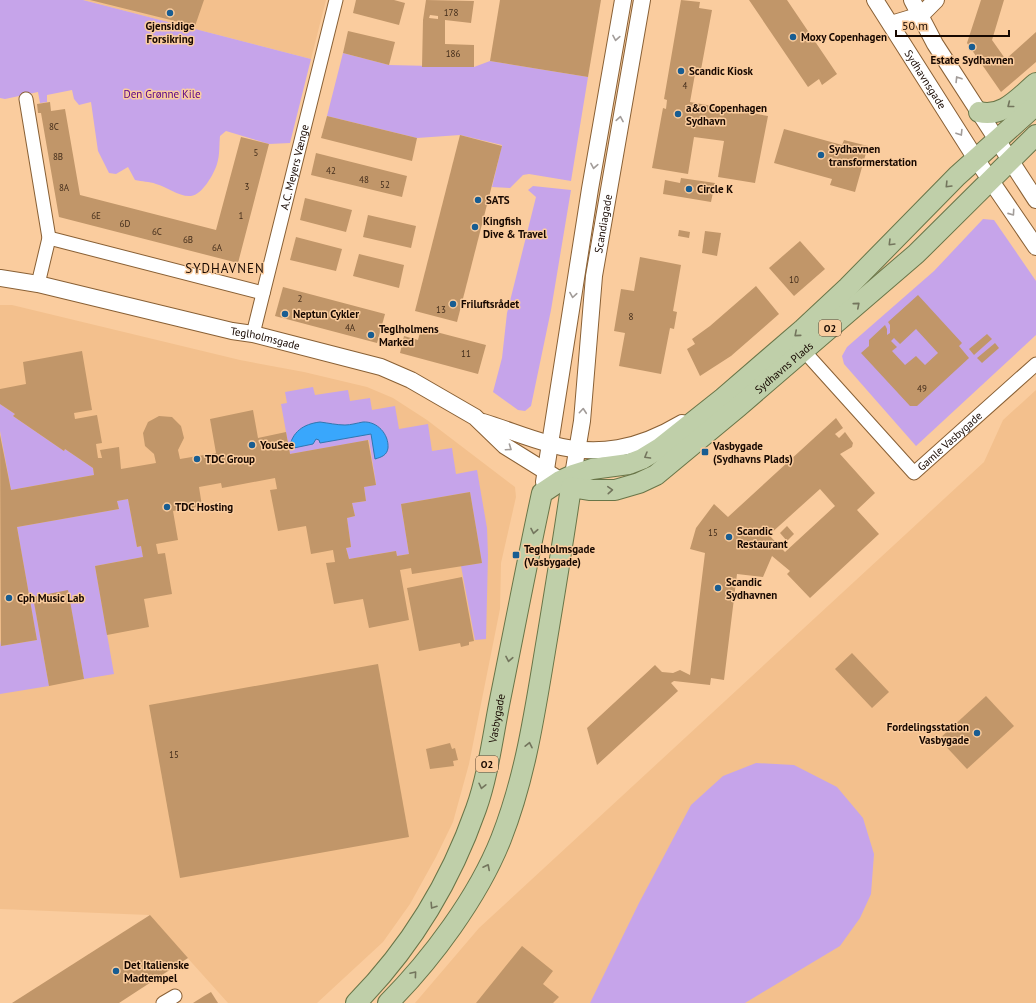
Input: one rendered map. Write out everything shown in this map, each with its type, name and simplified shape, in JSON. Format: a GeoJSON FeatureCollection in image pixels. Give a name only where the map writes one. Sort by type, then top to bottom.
{"type":"FeatureCollection","features":[{"type":"Feature","properties":{"kind":"main road"},"geometry":{"type":"LineString","coordinates":[[979,112],[996,114],[1036,83]]}},
{"type":"Feature","properties":{"kind":"main road","name":"O2"},"geometry":{"type":"LineString","coordinates":[[976,159],[1036,105]]}},
{"type":"Feature","properties":{"kind":"main road","name":"O2"},"geometry":{"type":"LineString","coordinates":[[990,180],[1036,135]]}},
{"type":"Feature","properties":{"kind":"main road","name":"Sydhavns Plads"},"geometry":{"type":"LineString","coordinates":[[723,398],[803,329],[848,287],[976,159]]}},
{"type":"Feature","properties":{"kind":"main road","name":"Sydhavns Plads"},"geometry":{"type":"LineString","coordinates":[[562,479],[589,490],[615,490],[640,483],[656,475],[804,351],[916,254],[990,180]]}},
{"type":"Feature","properties":{"kind":"main road","name":"O2"},"geometry":{"type":"LineString","coordinates":[[562,479],[592,470],[629,464],[642,459],[660,448],[723,398]]}},
{"type":"Feature","properties":{"kind":"main road"},"geometry":{"type":"LineString","coordinates":[[388,1003],[441,941],[473,895],[500,841],[517,794],[530,744],[562,479]]}},
{"type":"Feature","properties":{"kind":"main road","name":"Vasbygade"},"geometry":{"type":"LineString","coordinates":[[356,1003],[380,980],[412,938],[437,899],[459,854],[477,808],[490,751],[542,493],[562,479]]}},
{"type":"Feature","properties":{"kind":"street","name":"A.C. Meyers Vænge"},"geometry":{"type":"LineString","coordinates":[[253,334],[336,0]]}},
{"type":"Feature","properties":{"kind":"street","name":"Scandiagade"},"geometry":{"type":"LineString","coordinates":[[562,479],[550,444],[590,189],[623,0]]}},
{"type":"Feature","properties":{"kind":"street","name":"Scandiagade"},"geometry":{"type":"LineString","coordinates":[[562,479],[578,450],[582,421],[594,276],[642,0]]}},
{"type":"Feature","properties":{"kind":"street","name":"Sydhavnsgade"},"geometry":{"type":"LineString","coordinates":[[875,0],[976,159],[1036,247]]}},
{"type":"Feature","properties":{"kind":"street"},"geometry":{"type":"LineString","coordinates":[[891,24],[911,0],[935,44],[1036,200]]}},
{"type":"Feature","properties":{"kind":"street"},"geometry":{"type":"LineString","coordinates":[[891,24],[920,15],[936,0]]}},
{"type":"Feature","properties":{"kind":"street"},"geometry":{"type":"LineString","coordinates":[[26,99],[48,238],[38,284]]}},
{"type":"Feature","properties":{"kind":"street"},"geometry":{"type":"LineString","coordinates":[[48,238],[263,292]]}},
{"type":"Feature","properties":{"kind":"street","name":"Teglholmsgade"},"geometry":{"type":"LineString","coordinates":[[0,278],[38,284],[232,331],[253,334],[381,367],[411,380],[481,421],[550,444],[578,450],[608,451],[641,444],[672,429],[723,398]]}},
{"type":"Feature","properties":{"kind":"street","name":"Gamle Vasbygade"},"geometry":{"type":"LineString","coordinates":[[804,351],[914,473],[1036,364]]}},
{"type":"Feature","properties":{"kind":"street","name":"Teglholmsgade"},"geometry":{"type":"LineString","coordinates":[[481,421],[506,446],[562,479]]}},
{"type":"Feature","properties":{"kind":"street"},"geometry":{"type":"LineString","coordinates":[[163,1003],[175,996]]}},
{"type":"Feature","properties":{"kind":"shaded area"},"geometry":{"type":"Polygon","coordinates":[[[83,0],[326,0],[311,59],[83,0]]]}},
{"type":"Feature","properties":{"kind":"shaded area"},"geometry":{"type":"Polygon","coordinates":[[[0,305],[12,305],[240,360],[304,372],[367,387],[393,398],[427,420],[515,487],[516,497],[501,563],[500,609],[469,764],[453,822],[410,904],[383,942],[317,1003],[228,1003],[149,915],[0,909],[0,305]]]}},
{"type":"Feature","properties":{"kind":"shaded area"},"geometry":{"type":"Polygon","coordinates":[[[1036,390],[1036,1003],[415,1003],[479,928],[984,462],[1003,420],[1036,390]]]}},
{"type":"Feature","properties":{"kind":"green space","name":"Den Grønne Kile"},"geometry":{"type":"Polygon","coordinates":[[[0,0],[83,0],[311,59],[290,143],[269,144],[226,131],[220,136],[219,157],[213,173],[203,188],[195,195],[191,196],[178,193],[153,183],[135,180],[128,167],[116,174],[109,173],[98,151],[91,102],[79,105],[74,99],[72,90],[47,95],[47,102],[40,103],[38,92],[5,99],[0,98],[0,0]]]}},
{"type":"Feature","properties":{"kind":"green space"},"geometry":{"type":"Polygon","coordinates":[[[343,53],[389,65],[474,67],[490,61],[588,77],[571,181],[529,174],[523,175],[510,188],[492,187],[502,145],[460,135],[417,138],[327,116],[343,53]]]}},
{"type":"Feature","properties":{"kind":"green space"},"geometry":{"type":"Polygon","coordinates":[[[533,186],[571,190],[551,310],[531,406],[525,411],[518,410],[493,392],[502,358],[507,313],[536,197],[528,190],[533,186]]]}},
{"type":"Feature","properties":{"kind":"green space"},"geometry":{"type":"Polygon","coordinates":[[[983,219],[994,220],[1036,281],[1036,335],[916,446],[844,364],[842,356],[847,347],[934,271],[983,219]]]}},
{"type":"Feature","properties":{"kind":"green space"},"geometry":{"type":"Polygon","coordinates":[[[313,387],[315,395],[348,390],[350,401],[370,398],[372,410],[395,406],[399,429],[428,424],[432,451],[452,448],[456,474],[477,470],[487,528],[488,555],[486,639],[475,640],[461,566],[482,563],[470,492],[401,504],[409,554],[397,556],[396,551],[349,559],[346,548],[351,547],[347,518],[355,516],[352,503],[366,501],[364,487],[376,484],[369,440],[290,454],[281,404],[287,403],[285,392],[313,387]]]}},
{"type":"Feature","properties":{"kind":"green space"},"geometry":{"type":"Polygon","coordinates":[[[0,404],[15,414],[13,416],[64,451],[65,449],[93,468],[94,475],[11,490],[0,431],[0,404]]]}},
{"type":"Feature","properties":{"kind":"green space"},"geometry":{"type":"Polygon","coordinates":[[[128,499],[137,547],[141,546],[143,557],[95,566],[114,674],[84,679],[68,591],[33,597],[49,686],[0,694],[0,640],[1,646],[37,640],[17,527],[119,509],[117,501],[128,499]]]}},
{"type":"Feature","properties":{"kind":"green space"},"geometry":{"type":"Polygon","coordinates":[[[756,763],[794,765],[837,787],[863,818],[874,854],[871,894],[860,918],[840,946],[745,1003],[590,1003],[639,903],[691,805],[723,776],[756,763]]]}},
{"type":"Feature","properties":{"kind":"water"},"geometry":{"type":"Polygon","coordinates":[[[320,422],[342,425],[363,422],[373,424],[384,433],[388,443],[387,452],[375,459],[371,434],[320,443],[319,440],[316,439],[313,444],[289,449],[290,443],[299,430],[308,425],[320,422]]]}},
{"type":"Feature","properties":{"kind":"building","name":"Gjensidige Forsikring"},"geometry":{"type":"Polygon","coordinates":[[[90,0],[204,0],[195,26],[90,0]]]}},
{"type":"Feature","properties":{"kind":"building"},"geometry":{"type":"Polygon","coordinates":[[[356,0],[394,0],[405,3],[399,25],[353,13],[356,0]]]}},
{"type":"Feature","properties":{"kind":"building"},"geometry":{"type":"Polygon","coordinates":[[[426,0],[474,1],[471,23],[445,20],[445,44],[474,45],[474,67],[422,67],[423,20],[426,0]],[[430,15],[429,18],[438,19],[438,16],[430,15]]]}},
{"type":"Feature","properties":{"kind":"building"},"geometry":{"type":"Polygon","coordinates":[[[500,0],[601,0],[588,77],[490,61],[500,0]]]}},
{"type":"Feature","properties":{"kind":"building"},"geometry":{"type":"Polygon","coordinates":[[[681,0],[700,2],[699,8],[712,10],[700,75],[695,74],[690,102],[768,116],[755,183],[718,177],[724,141],[694,137],[688,174],[652,168],[663,108],[666,109],[667,100],[664,99],[681,0]]]}},
{"type":"Feature","properties":{"kind":"building","name":"Moxy Copenhagen"},"geometry":{"type":"Polygon","coordinates":[[[749,0],[787,0],[837,74],[822,85],[819,79],[808,87],[749,0]]]}},
{"type":"Feature","properties":{"kind":"building"},"geometry":{"type":"Polygon","coordinates":[[[981,0],[1004,0],[992,40],[1004,57],[1007,58],[1036,32],[1036,62],[1001,92],[967,43],[981,0]]]}},
{"type":"Feature","properties":{"kind":"building"},"geometry":{"type":"Polygon","coordinates":[[[348,31],[395,42],[389,65],[343,53],[348,31]]]}},
{"type":"Feature","properties":{"kind":"building"},"geometry":{"type":"Polygon","coordinates":[[[50,102],[51,111],[65,109],[80,195],[216,230],[241,137],[269,144],[238,263],[59,217],[41,113],[38,113],[37,104],[50,102]]]}},
{"type":"Feature","properties":{"kind":"building"},"geometry":{"type":"Polygon","coordinates":[[[327,116],[417,138],[412,161],[321,138],[327,116]]]}},
{"type":"Feature","properties":{"kind":"building","name":"Sydhavnen transformerstation"},"geometry":{"type":"Polygon","coordinates":[[[784,129],[842,145],[844,140],[868,146],[855,192],[830,185],[832,179],[774,163],[784,129]]]}},
{"type":"Feature","properties":{"kind":"building"},"geometry":{"type":"Polygon","coordinates":[[[460,135],[502,146],[457,322],[415,311],[460,135]]]}},
{"type":"Feature","properties":{"kind":"building"},"geometry":{"type":"Polygon","coordinates":[[[316,153],[407,176],[402,197],[311,175],[316,153]]]}},
{"type":"Feature","properties":{"kind":"building","name":"Circle K"},"geometry":{"type":"Polygon","coordinates":[[[681,178],[715,183],[711,202],[663,194],[665,180],[680,183],[681,178]]]}},
{"type":"Feature","properties":{"kind":"building"},"geometry":{"type":"Polygon","coordinates":[[[305,198],[352,210],[346,232],[300,220],[305,198]]]}},
{"type":"Feature","properties":{"kind":"building"},"geometry":{"type":"Polygon","coordinates":[[[368,215],[416,226],[411,248],[363,237],[368,215]]]}},
{"type":"Feature","properties":{"kind":"building"},"geometry":{"type":"Polygon","coordinates":[[[679,230],[690,232],[689,238],[678,236],[679,230]]]}},
{"type":"Feature","properties":{"kind":"building"},"geometry":{"type":"Polygon","coordinates":[[[705,231],[721,233],[717,256],[702,253],[705,231]]]}},
{"type":"Feature","properties":{"kind":"building"},"geometry":{"type":"Polygon","coordinates":[[[296,237],[342,249],[336,271],[290,260],[296,237]]]}},
{"type":"Feature","properties":{"kind":"building"},"geometry":{"type":"Polygon","coordinates":[[[800,241],[825,269],[794,296],[769,268],[800,241]]]}},
{"type":"Feature","properties":{"kind":"building"},"geometry":{"type":"Polygon","coordinates":[[[359,254],[404,265],[399,288],[353,276],[359,254]]]}},
{"type":"Feature","properties":{"kind":"building"},"geometry":{"type":"Polygon","coordinates":[[[640,257],[681,265],[673,311],[677,312],[674,329],[670,328],[661,374],[619,366],[625,333],[614,331],[621,289],[634,291],[640,257]]]}},
{"type":"Feature","properties":{"kind":"building"},"geometry":{"type":"Polygon","coordinates":[[[756,286],[779,314],[731,356],[700,376],[687,349],[695,344],[692,339],[710,326],[756,286]]]}},
{"type":"Feature","properties":{"kind":"building"},"geometry":{"type":"Polygon","coordinates":[[[283,287],[385,314],[377,343],[275,316],[283,287]]]}},
{"type":"Feature","properties":{"kind":"building"},"geometry":{"type":"Polygon","coordinates":[[[918,295],[962,343],[959,346],[969,358],[917,406],[910,406],[861,353],[869,346],[869,340],[885,325],[887,335],[890,333],[890,325],[888,322],[918,295]],[[916,329],[900,344],[894,338],[891,341],[897,347],[892,351],[905,365],[916,356],[925,365],[938,353],[916,329]]]}},
{"type":"Feature","properties":{"kind":"building"},"geometry":{"type":"Polygon","coordinates":[[[421,328],[486,345],[478,374],[400,353],[404,336],[418,340],[421,328]]]}},
{"type":"Feature","properties":{"kind":"building"},"geometry":{"type":"Polygon","coordinates":[[[987,334],[992,339],[974,355],[969,349],[987,334]]]}},
{"type":"Feature","properties":{"kind":"building"},"geometry":{"type":"Polygon","coordinates":[[[995,343],[999,348],[982,363],[977,358],[995,343]]]}},
{"type":"Feature","properties":{"kind":"building"},"geometry":{"type":"Polygon","coordinates":[[[82,351],[92,410],[74,413],[75,419],[97,415],[102,443],[96,444],[98,458],[102,458],[100,450],[119,447],[121,469],[156,463],[154,454],[145,446],[143,433],[148,422],[159,416],[172,417],[181,426],[184,438],[178,450],[180,459],[216,453],[210,419],[253,410],[258,438],[286,432],[290,454],[368,440],[376,485],[364,487],[366,501],[352,503],[355,516],[347,518],[351,547],[346,548],[349,559],[396,551],[397,556],[409,554],[401,504],[470,492],[482,563],[412,574],[411,568],[400,570],[409,620],[369,628],[363,599],[334,604],[326,563],[335,562],[333,550],[311,554],[306,526],[278,531],[270,490],[277,489],[275,478],[222,488],[221,483],[199,487],[202,506],[173,511],[178,540],[156,544],[158,554],[165,553],[172,594],[144,599],[149,627],[107,635],[95,566],[143,557],[141,546],[137,547],[128,499],[117,501],[119,509],[17,527],[37,640],[1,646],[0,435],[11,490],[94,475],[93,468],[65,449],[64,451],[13,416],[15,414],[0,404],[0,389],[26,384],[23,362],[82,351]]]}},
{"type":"Feature","properties":{"kind":"building","name":"Scandic Sydhavnen"},"geometry":{"type":"Polygon","coordinates":[[[836,418],[843,428],[835,434],[839,438],[845,432],[853,443],[852,447],[840,454],[875,493],[857,510],[879,534],[810,598],[787,574],[790,571],[772,556],[763,577],[737,574],[724,680],[711,678],[710,685],[674,681],[671,683],[678,691],[597,765],[587,728],[655,665],[662,672],[673,673],[680,670],[690,675],[705,553],[690,549],[696,528],[714,504],[728,517],[836,418]],[[820,489],[769,535],[785,552],[835,506],[820,489]]]}},
{"type":"Feature","properties":{"kind":"building"},"geometry":{"type":"Polygon","coordinates":[[[787,526],[794,534],[787,541],[780,533],[787,526]]]}},
{"type":"Feature","properties":{"kind":"building"},"geometry":{"type":"Polygon","coordinates":[[[462,577],[474,641],[469,642],[469,645],[461,647],[460,643],[419,651],[407,588],[462,577]]]}},
{"type":"Feature","properties":{"kind":"building"},"geometry":{"type":"Polygon","coordinates":[[[68,590],[84,679],[49,686],[33,597],[68,590]]]}},
{"type":"Feature","properties":{"kind":"building"},"geometry":{"type":"Polygon","coordinates":[[[852,653],[889,692],[872,708],[835,669],[852,653]]]}},
{"type":"Feature","properties":{"kind":"building"},"geometry":{"type":"Polygon","coordinates":[[[378,664],[409,837],[180,878],[149,705],[378,664]]]}},
{"type":"Feature","properties":{"kind":"building","name":"Fordelingsstation Vasbygade"},"geometry":{"type":"Polygon","coordinates":[[[986,696],[1014,726],[967,769],[939,739],[986,696]]]}},
{"type":"Feature","properties":{"kind":"building"},"geometry":{"type":"Polygon","coordinates":[[[450,743],[452,749],[455,748],[458,760],[453,761],[454,766],[430,769],[426,749],[450,743]]]}},
{"type":"Feature","properties":{"kind":"building","name":"Det Italienske Madtempel"},"geometry":{"type":"Polygon","coordinates":[[[150,915],[188,958],[119,1003],[12,1003],[150,915]]]}},
{"type":"Feature","properties":{"kind":"building"},"geometry":{"type":"Polygon","coordinates":[[[522,946],[553,971],[543,984],[559,997],[553,1003],[476,1003],[522,946]]]}},
{"type":"Feature","properties":{"kind":"building"},"geometry":{"type":"Polygon","coordinates":[[[211,992],[218,1003],[193,1003],[204,996],[211,992]]]}},
{"type":"Feature","properties":{"kind":"place","name":"Gjensidige Forsikring"},"geometry":{"type":"Point","coordinates":[170,13]}},
{"type":"Feature","properties":{"kind":"place","name":"Moxy Copenhagen"},"geometry":{"type":"Point","coordinates":[793,37]}},
{"type":"Feature","properties":{"kind":"place","name":"Estate Sydhavnen"},"geometry":{"type":"Point","coordinates":[972,47]}},
{"type":"Feature","properties":{"kind":"place","name":"Scandic Kiosk"},"geometry":{"type":"Point","coordinates":[681,71]}},
{"type":"Feature","properties":{"kind":"place","name":"a&o Copenhagen Sydhavn"},"geometry":{"type":"Point","coordinates":[678,114]}},
{"type":"Feature","properties":{"kind":"place","name":"Sydhavnen transformerstation"},"geometry":{"type":"Point","coordinates":[821,155]}},
{"type":"Feature","properties":{"kind":"place","name":"Circle K"},"geometry":{"type":"Point","coordinates":[689,189]}},
{"type":"Feature","properties":{"kind":"place","name":"SATS"},"geometry":{"type":"Point","coordinates":[478,200]}},
{"type":"Feature","properties":{"kind":"place","name":"Kingfish Dive & Travel"},"geometry":{"type":"Point","coordinates":[475,227]}},
{"type":"Feature","properties":{"kind":"place","name":"Friluftsrådet"},"geometry":{"type":"Point","coordinates":[453,304]}},
{"type":"Feature","properties":{"kind":"place","name":"Neptun Cykler"},"geometry":{"type":"Point","coordinates":[285,314]}},
{"type":"Feature","properties":{"kind":"place","name":"Teglholmens Marked"},"geometry":{"type":"Point","coordinates":[371,335]}},
{"type":"Feature","properties":{"kind":"place","name":"YouSee"},"geometry":{"type":"Point","coordinates":[252,445]}},
{"type":"Feature","properties":{"kind":"place","name":"Vasbygade (Sydhavns Plads)"},"geometry":{"type":"Point","coordinates":[705,452]}},
{"type":"Feature","properties":{"kind":"place","name":"TDC Group"},"geometry":{"type":"Point","coordinates":[197,459]}},
{"type":"Feature","properties":{"kind":"place","name":"TDC Hosting"},"geometry":{"type":"Point","coordinates":[167,507]}},
{"type":"Feature","properties":{"kind":"place","name":"Scandic Restaurant"},"geometry":{"type":"Point","coordinates":[729,537]}},
{"type":"Feature","properties":{"kind":"place","name":"Teglholmsgade (Vasbygade)"},"geometry":{"type":"Point","coordinates":[516,555]}},
{"type":"Feature","properties":{"kind":"place","name":"Scandic Sydhavnen"},"geometry":{"type":"Point","coordinates":[718,588]}},
{"type":"Feature","properties":{"kind":"place","name":"Cph Music Lab"},"geometry":{"type":"Point","coordinates":[9,598]}},
{"type":"Feature","properties":{"kind":"place","name":"Fordelingsstation Vasbygade"},"geometry":{"type":"Point","coordinates":[977,733]}},
{"type":"Feature","properties":{"kind":"place","name":"Det Italienske Madtempel"},"geometry":{"type":"Point","coordinates":[116,971]}},
{"type":"Feature","properties":{"kind":"district","name":"SYDHAVNEN"},"geometry":{"type":"Point","coordinates":[225,268]}}]}
